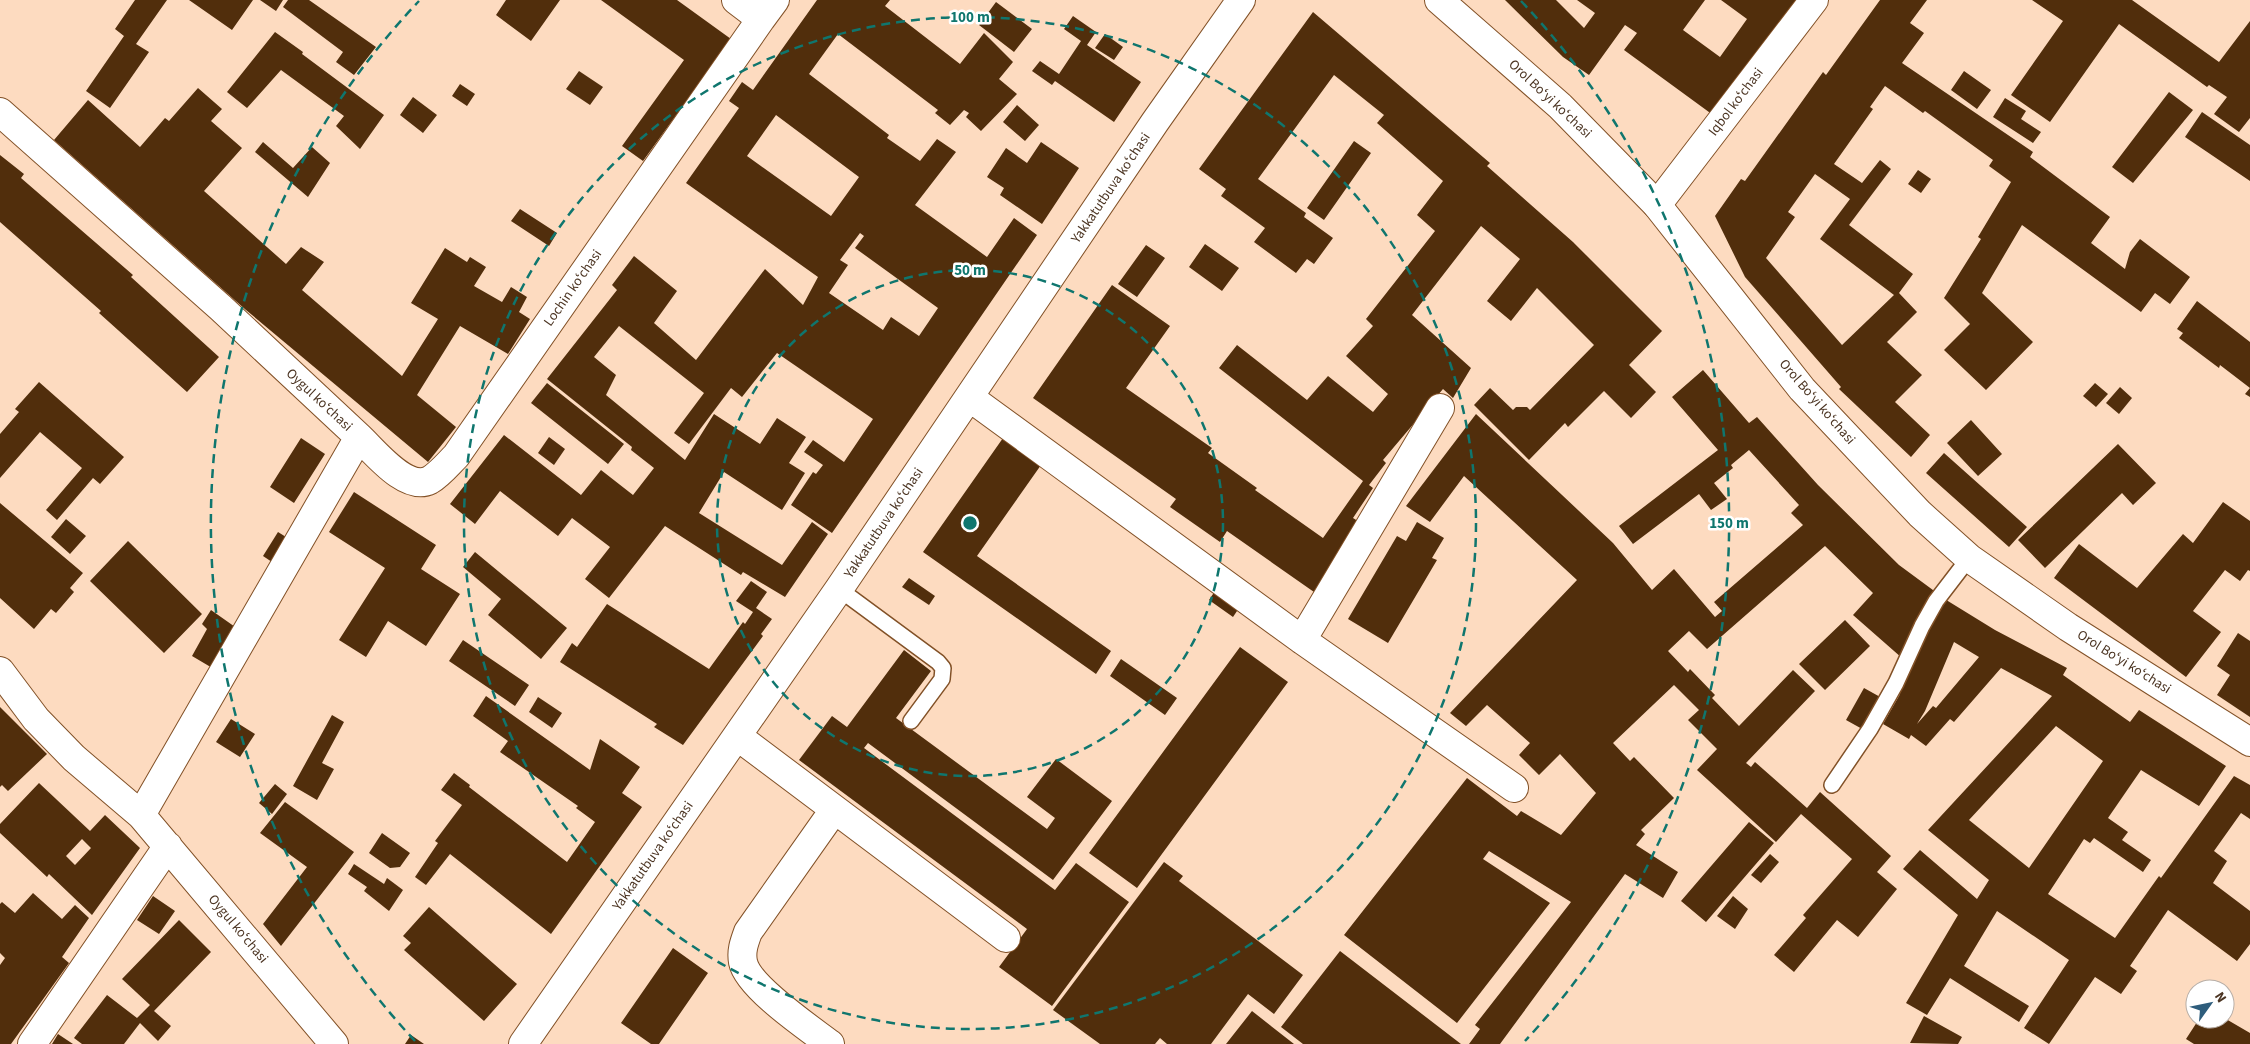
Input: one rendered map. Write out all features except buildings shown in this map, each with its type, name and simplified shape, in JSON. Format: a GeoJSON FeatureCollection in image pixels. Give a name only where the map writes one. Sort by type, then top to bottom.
{"type":"FeatureCollection","features":[{"type":"Feature","properties":{"kind":"street","name":"Lochin koʻchasi"},"geometry":{"type":"LineString","coordinates":[[359,437],[402,477],[418,483],[429,480],[440,473],[456,456],[768,9],[736,0]]}},
{"type":"Feature","properties":{"kind":"street","name":"Yakkatutbuva koʻchasi"},"geometry":{"type":"LineString","coordinates":[[523,1044],[839,589],[1155,122],[1241,0]]}},
{"type":"Feature","properties":{"kind":"street","name":"Orol Boʻyi koʻchasi"},"geometry":{"type":"LineString","coordinates":[[1439,0],[1560,106],[1657,205],[1802,389],[1920,514],[1969,558],[2068,627],[2250,742]]}},
{"type":"Feature","properties":{"kind":"street","name":"Iqbol koʻchasi"},"geometry":{"type":"LineString","coordinates":[[1657,205],[1814,0]]}},
{"type":"Feature","properties":{"kind":"street","name":"Oygul koʻchasi"},"geometry":{"type":"LineString","coordinates":[[0,112],[221,308],[359,437],[141,815]]}},
{"type":"Feature","properties":{"kind":"street"},"geometry":{"type":"LineString","coordinates":[[969,397],[1302,640],[1514,788]]}},
{"type":"Feature","properties":{"kind":"street"},"geometry":{"type":"LineString","coordinates":[[1302,640],[1440,408]]}},
{"type":"Feature","properties":{"kind":"street","name":"Oygul koʻchasi"},"geometry":{"type":"LineString","coordinates":[[0,671],[36,719],[74,758],[141,815],[334,1044]]}},
{"type":"Feature","properties":{"kind":"street"},"geometry":{"type":"LineString","coordinates":[[737,736],[1006,938]]}},
{"type":"Feature","properties":{"kind":"street"},"geometry":{"type":"LineString","coordinates":[[830,1044],[767,994],[751,978],[744,964],[742,950],[748,932],[834,810]]}},
{"type":"Feature","properties":{"kind":"street"},"geometry":{"type":"LineString","coordinates":[[32,1044],[168,846]]}},
{"type":"Feature","properties":{"kind":"lane"},"geometry":{"type":"LineString","coordinates":[[1832,784],[1870,729],[1896,683],[1922,626],[1936,601],[1969,558]]}},
{"type":"Feature","properties":{"kind":"lane"},"geometry":{"type":"LineString","coordinates":[[839,589],[938,662],[943,668],[942,679],[911,721]]}}]}
